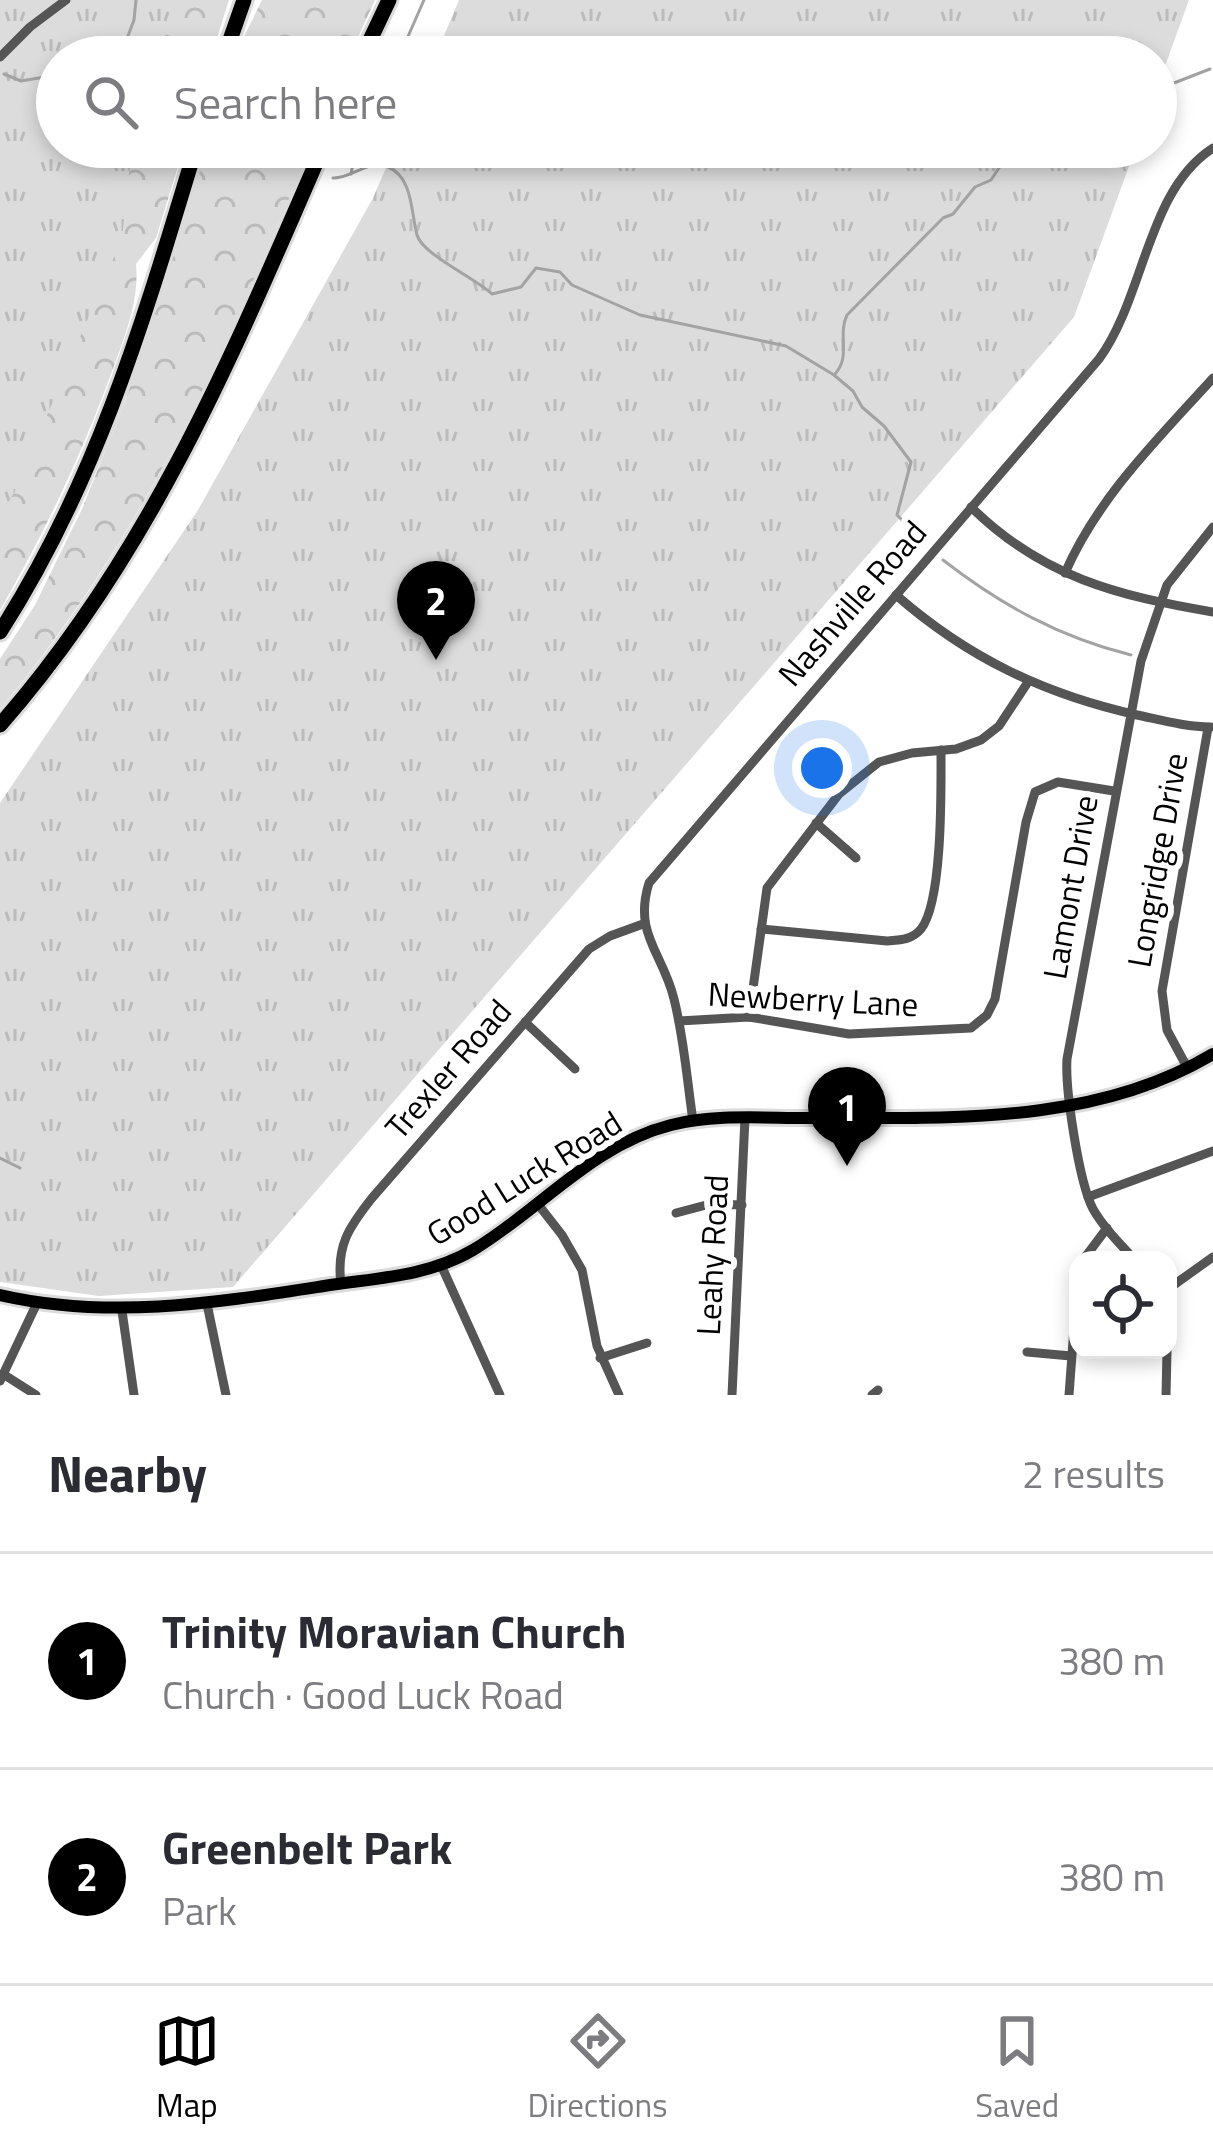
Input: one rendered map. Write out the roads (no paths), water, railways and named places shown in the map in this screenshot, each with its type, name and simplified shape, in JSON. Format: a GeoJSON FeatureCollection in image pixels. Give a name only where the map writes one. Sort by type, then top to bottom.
{"type":"FeatureCollection","features":[{"type":"Feature","properties":{"kind":"highway"},"geometry":{"type":"LineString","coordinates":[[231,36],[244,0]]}},
{"type":"Feature","properties":{"kind":"highway"},"geometry":{"type":"LineString","coordinates":[[372,36],[389,0]]}},
{"type":"Feature","properties":{"kind":"highway"},"geometry":{"type":"LineString","coordinates":[[0,632],[50,548],[99,444],[135,348],[190,168]]}},
{"type":"Feature","properties":{"kind":"highway"},"geometry":{"type":"LineString","coordinates":[[0,725],[79,626],[166,490],[212,401],[314,168]]}},
{"type":"Feature","properties":{"kind":"main road","name":"Good Luck Road"},"geometry":{"type":"LineString","coordinates":[[0,1295],[38,1304],[122,1310],[207,1304],[391,1278],[472,1251],[621,1145],[669,1125],[745,1118],[985,1116],[1070,1105],[1145,1088],[1213,1054]]}},
{"type":"Feature","properties":{"kind":"street"},"geometry":{"type":"LineString","coordinates":[[0,57],[67,0]]}},
{"type":"Feature","properties":{"kind":"street","name":"Nashville Road"},"geometry":{"type":"LineString","coordinates":[[643,924],[646,892],[655,873],[1106,351],[1130,304],[1178,178],[1213,148]]}},
{"type":"Feature","properties":{"kind":"street"},"geometry":{"type":"LineString","coordinates":[[1065,573],[1106,499],[1213,378]]}},
{"type":"Feature","properties":{"kind":"street"},"geometry":{"type":"LineString","coordinates":[[971,507],[1012,543],[1065,573],[1102,589],[1213,612]]}},
{"type":"Feature","properties":{"kind":"street","name":"Lamont Drive"},"geometry":{"type":"LineString","coordinates":[[1128,1251],[1088,1197],[1070,1105],[1067,1059],[1114,791],[1158,603],[1182,562],[1213,527]]}},
{"type":"Feature","properties":{"kind":"street"},"geometry":{"type":"LineString","coordinates":[[896,595],[963,647],[1028,682],[1084,703],[1210,728]]}},
{"type":"Feature","properties":{"kind":"street"},"geometry":{"type":"LineString","coordinates":[[749,1017],[764,901],[773,874],[853,779],[879,762],[972,745],[990,734],[1028,682]]}},
{"type":"Feature","properties":{"kind":"street","name":"Longridge Drive"},"geometry":{"type":"LineString","coordinates":[[1187,1069],[1164,1021],[1162,991],[1210,728]]}},
{"type":"Feature","properties":{"kind":"street"},"geometry":{"type":"LineString","coordinates":[[761,928],[887,941],[907,939],[918,932],[929,911],[941,821],[941,750]]}},
{"type":"Feature","properties":{"kind":"street","name":"Newberry Lane"},"geometry":{"type":"LineString","coordinates":[[679,1021],[749,1017],[849,1034],[971,1028],[987,1015],[995,999],[1035,792],[1058,782],[1114,791]]}},
{"type":"Feature","properties":{"kind":"street"},"geometry":{"type":"LineString","coordinates":[[816,824],[856,858]]}},
{"type":"Feature","properties":{"kind":"street"},"geometry":{"type":"LineString","coordinates":[[643,924],[667,975],[679,1021],[693,1121]]}},
{"type":"Feature","properties":{"kind":"street","name":"Trexler Road"},"geometry":{"type":"LineString","coordinates":[[341,1284],[339,1255],[346,1232],[590,949],[643,924]]}},
{"type":"Feature","properties":{"kind":"street"},"geometry":{"type":"LineString","coordinates":[[525,1022],[574,1069]]}},
{"type":"Feature","properties":{"kind":"street","name":"Leahy Road"},"geometry":{"type":"LineString","coordinates":[[732,1395],[745,1118]]}},
{"type":"Feature","properties":{"kind":"street"},"geometry":{"type":"LineString","coordinates":[[1088,1197],[1213,1151]]}},
{"type":"Feature","properties":{"kind":"street"},"geometry":{"type":"LineString","coordinates":[[537,1203],[582,1270],[600,1358],[619,1395]]}},
{"type":"Feature","properties":{"kind":"street"},"geometry":{"type":"LineString","coordinates":[[676,1213],[710,1204],[742,1205]]}},
{"type":"Feature","properties":{"kind":"street"},"geometry":{"type":"LineString","coordinates":[[1090,1251],[1107,1228]]}},
{"type":"Feature","properties":{"kind":"street"},"geometry":{"type":"LineString","coordinates":[[1177,1282],[1213,1257]]}},
{"type":"Feature","properties":{"kind":"street"},"geometry":{"type":"LineString","coordinates":[[441,1265],[500,1395]]}},
{"type":"Feature","properties":{"kind":"street"},"geometry":{"type":"LineString","coordinates":[[36,1395],[2,1377],[38,1304]]}},
{"type":"Feature","properties":{"kind":"street"},"geometry":{"type":"LineString","coordinates":[[207,1304],[226,1395]]}},
{"type":"Feature","properties":{"kind":"street"},"geometry":{"type":"LineString","coordinates":[[122,1310],[134,1395]]}},
{"type":"Feature","properties":{"kind":"street"},"geometry":{"type":"LineString","coordinates":[[600,1358],[647,1343]]}},
{"type":"Feature","properties":{"kind":"street"},"geometry":{"type":"LineString","coordinates":[[1027,1352],[1069,1356]]}},
{"type":"Feature","properties":{"kind":"street"},"geometry":{"type":"LineString","coordinates":[[1069,1395],[1071,1359]]}},
{"type":"Feature","properties":{"kind":"street"},"geometry":{"type":"LineString","coordinates":[[1166,1395],[1167,1359]]}},
{"type":"Feature","properties":{"kind":"waterway"},"geometry":{"type":"LineString","coordinates":[[128,36],[136,0]]}},
{"type":"Feature","properties":{"kind":"waterway"},"geometry":{"type":"LineString","coordinates":[[408,36],[424,0]]}},
{"type":"Feature","properties":{"kind":"waterway"},"geometry":{"type":"LineString","coordinates":[[1177,82],[1210,69]]}},
{"type":"Feature","properties":{"kind":"waterway"},"geometry":{"type":"LineString","coordinates":[[4,74],[21,81],[36,78]]}},
{"type":"Feature","properties":{"kind":"waterway"},"geometry":{"type":"LineString","coordinates":[[351,174],[352,168]]}},
{"type":"Feature","properties":{"kind":"waterway"},"geometry":{"type":"LineString","coordinates":[[333,178],[366,168]]}},
{"type":"Feature","properties":{"kind":"waterway"},"geometry":{"type":"LineString","coordinates":[[390,168],[407,187],[421,242],[492,294],[521,287],[536,268],[560,272],[572,285],[640,315],[786,346],[834,375],[842,361],[847,315],[999,168]]}},
{"type":"Feature","properties":{"kind":"waterway"},"geometry":{"type":"LineString","coordinates":[[834,375],[884,426],[911,462],[897,515],[925,543]]}},
{"type":"Feature","properties":{"kind":"waterway"},"geometry":{"type":"LineString","coordinates":[[943,560],[1032,618],[1131,655]]}},
{"type":"Feature","properties":{"kind":"waterway"},"geometry":{"type":"LineString","coordinates":[[0,1158],[20,1168]]}},
{"type":"Feature","properties":{"kind":"place","name":"Greenbelt Park"},"geometry":{"type":"Point","coordinates":[436,660]}},
{"type":"Feature","properties":{"kind":"place","name":"Trinity Moravian Church"},"geometry":{"type":"Point","coordinates":[847,1166]}}]}
